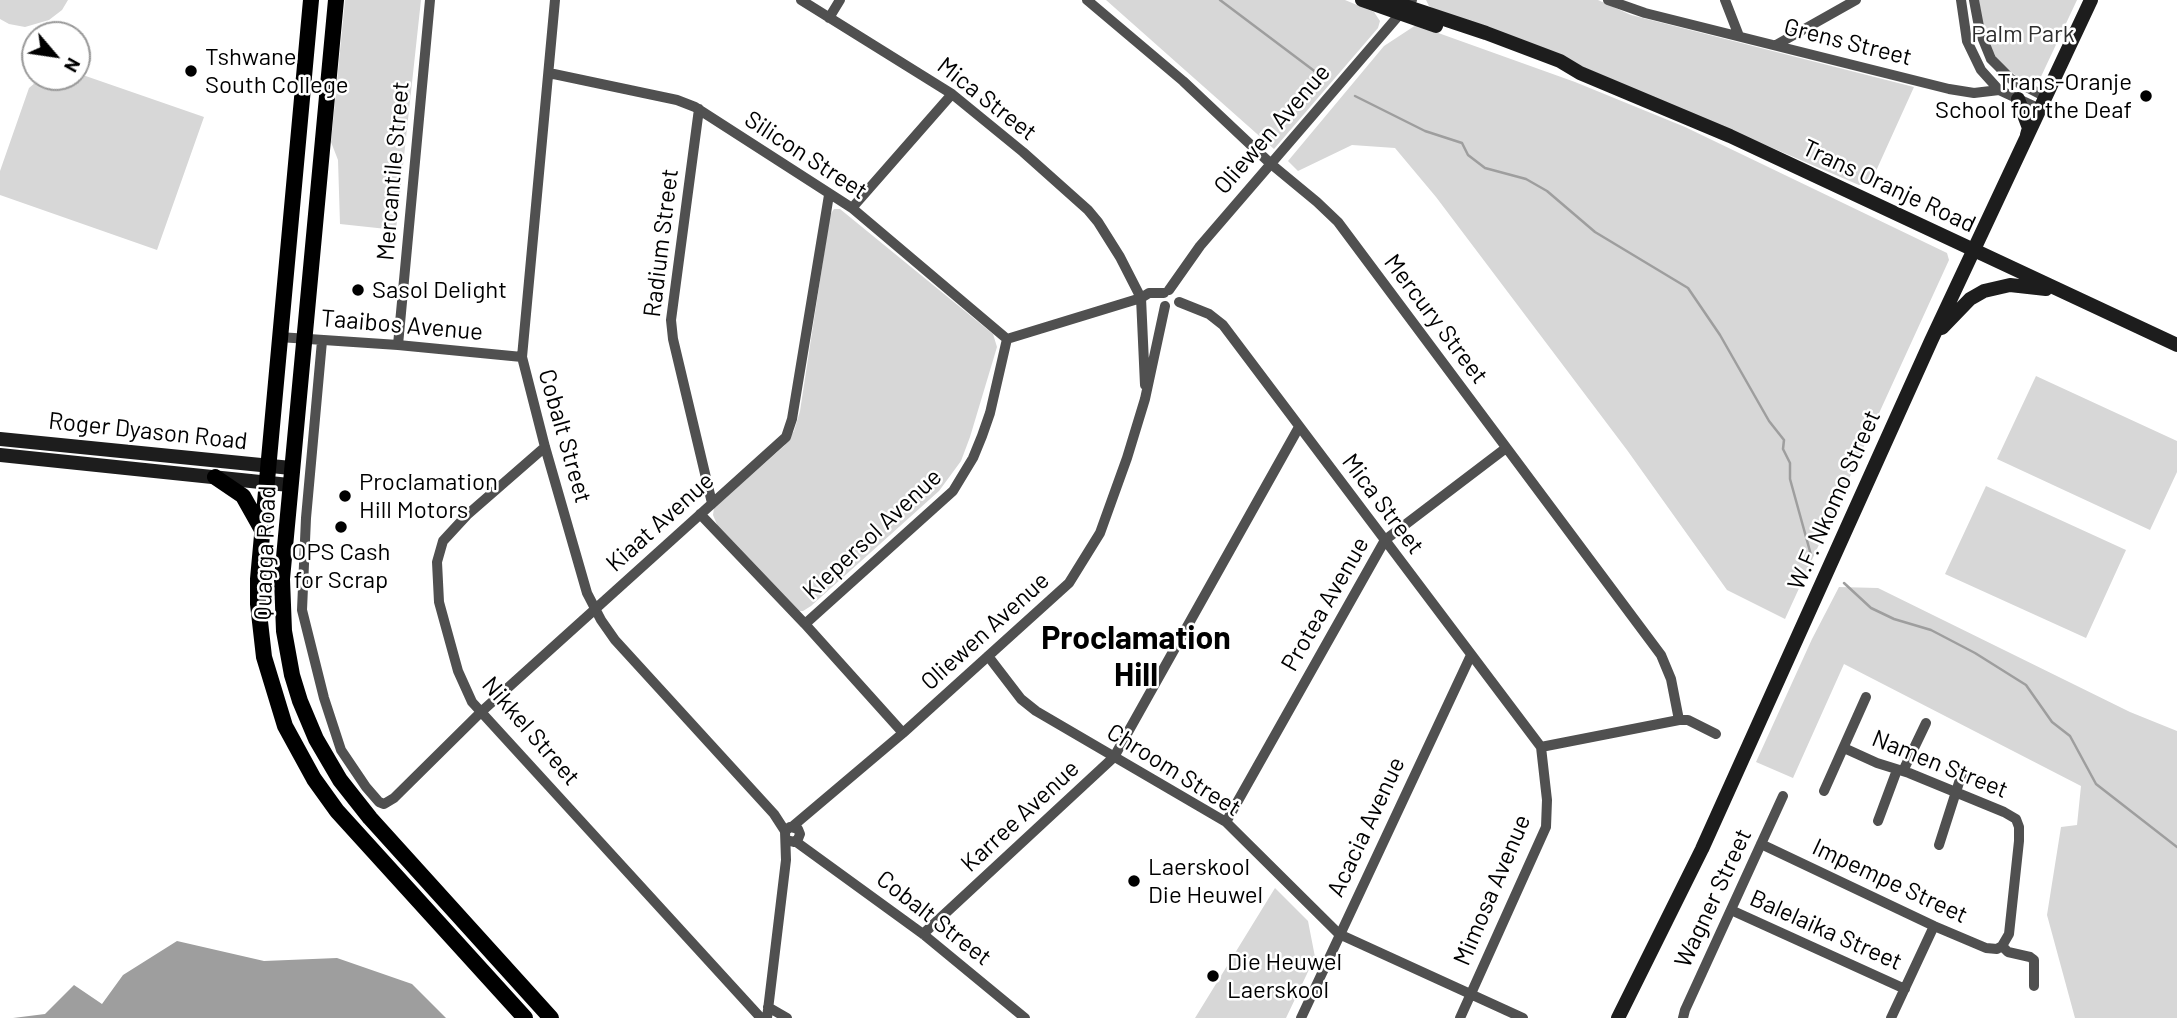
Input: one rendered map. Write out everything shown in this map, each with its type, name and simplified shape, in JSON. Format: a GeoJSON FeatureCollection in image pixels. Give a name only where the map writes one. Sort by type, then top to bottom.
{"type":"FeatureCollection","features":[{"type":"Feature","properties":{"kind":"main road","name":"Quagga Road"},"geometry":{"type":"LineString","coordinates":[[311,0],[261,530],[258,604],[264,657],[276,700],[297,749],[337,811],[525,1018]]}},
{"type":"Feature","properties":{"kind":"main road","name":"Quagga Road"},"geometry":{"type":"LineString","coordinates":[[336,0],[289,485],[282,579],[284,631],[300,701],[322,751],[340,780],[370,818],[551,1018]]}},
{"type":"Feature","properties":{"kind":"main road","name":"Trans Oranje Road"},"geometry":{"type":"LineString","coordinates":[[1362,0],[1405,7]]}},
{"type":"Feature","properties":{"kind":"main road","name":"Trans Oranje Road"},"geometry":{"type":"LineString","coordinates":[[1387,0],[1560,61],[1580,73],[1730,136],[2177,345]]}},
{"type":"Feature","properties":{"kind":"main road","name":"W.F. Nkomo Street"},"geometry":{"type":"LineString","coordinates":[[1618,1018],[1702,849],[1931,341],[2091,0]]}},
{"type":"Feature","properties":{"kind":"main road"},"geometry":{"type":"LineString","coordinates":[[2018,99],[2029,128],[2026,136]]}},
{"type":"Feature","properties":{"kind":"main road"},"geometry":{"type":"LineString","coordinates":[[1931,341],[1970,299],[1995,287],[2024,285],[2062,291]]}},
{"type":"Feature","properties":{"kind":"main road","name":"Roger Dyason Road"},"geometry":{"type":"LineString","coordinates":[[0,439],[268,474],[289,485]]}},
{"type":"Feature","properties":{"kind":"main road","name":"Roger Dyason Road"},"geometry":{"type":"LineString","coordinates":[[0,455],[215,477],[268,474],[291,468]]}},
{"type":"Feature","properties":{"kind":"main road"},"geometry":{"type":"LineString","coordinates":[[215,477],[243,496],[261,530]]}},
{"type":"Feature","properties":{"kind":"street","name":"Mercantile Street"},"geometry":{"type":"LineString","coordinates":[[398,345],[430,0]]}},
{"type":"Feature","properties":{"kind":"street","name":"Cobalt Street"},"geometry":{"type":"LineString","coordinates":[[555,0],[522,357],[587,593],[615,640],[793,834],[923,934],[1025,1018]]}},
{"type":"Feature","properties":{"kind":"street","name":"Mica Street"},"geometry":{"type":"LineString","coordinates":[[801,0],[952,94],[1014,145],[1087,210],[1120,257],[1141,298]]}},
{"type":"Feature","properties":{"kind":"street"},"geometry":{"type":"LineString","coordinates":[[829,18],[840,0]]}},
{"type":"Feature","properties":{"kind":"street","name":"Mercury Street"},"geometry":{"type":"LineString","coordinates":[[1087,0],[1183,81],[1270,164],[1318,201],[1338,222],[1661,655],[1671,679],[1679,719]]}},
{"type":"Feature","properties":{"kind":"street","name":"Grens Street"},"geometry":{"type":"LineString","coordinates":[[1608,0],[1636,11],[1949,89],[1974,93],[1999,90]]}},
{"type":"Feature","properties":{"kind":"street"},"geometry":{"type":"LineString","coordinates":[[1725,0],[1739,36]]}},
{"type":"Feature","properties":{"kind":"street"},"geometry":{"type":"LineString","coordinates":[[1776,45],[1856,0]]}},
{"type":"Feature","properties":{"kind":"street"},"geometry":{"type":"LineString","coordinates":[[1961,0],[1963,25],[1973,57],[1981,70],[1999,90],[2018,99],[2043,103]]}},
{"type":"Feature","properties":{"kind":"street"},"geometry":{"type":"LineString","coordinates":[[1974,0],[1980,32],[1992,59],[2011,79],[2043,103]]}},
{"type":"Feature","properties":{"kind":"street","name":"Oliewen Avenue"},"geometry":{"type":"LineString","coordinates":[[768,1012],[786,860],[793,834],[810,813],[1069,583],[1094,544],[1127,458],[1145,399],[1161,327],[1180,274],[1200,246],[1405,7]]}},
{"type":"Feature","properties":{"kind":"street","name":"Silicon Street"},"geometry":{"type":"LineString","coordinates":[[549,73],[677,100],[699,109],[852,208],[1007,338]]}},
{"type":"Feature","properties":{"kind":"street"},"geometry":{"type":"LineString","coordinates":[[852,208],[952,94]]}},
{"type":"Feature","properties":{"kind":"street","name":"Radium Street"},"geometry":{"type":"LineString","coordinates":[[699,109],[671,320],[673,339],[712,503]]}},
{"type":"Feature","properties":{"kind":"street","name":"Kiaat Avenue"},"geometry":{"type":"LineString","coordinates":[[322,341],[306,518],[302,610],[324,698],[341,750],[381,803],[391,800],[481,712],[778,444],[790,428],[829,195]]}},
{"type":"Feature","properties":{"kind":"street"},"geometry":{"type":"LineString","coordinates":[[1007,338],[1141,298],[1152,292],[1170,299]]}},
{"type":"Feature","properties":{"kind":"street","name":"Oliewen Avenue"},"geometry":{"type":"LineString","coordinates":[[1141,298],[1145,399]]}},
{"type":"Feature","properties":{"kind":"street","name":"Mica Street"},"geometry":{"type":"LineString","coordinates":[[1170,299],[1209,314],[1223,325],[1541,747]]}},
{"type":"Feature","properties":{"kind":"street","name":"Taaibos Avenue"},"geometry":{"type":"LineString","coordinates":[[279,337],[522,357]]}},
{"type":"Feature","properties":{"kind":"street","name":"Kiepersol Avenue"},"geometry":{"type":"LineString","coordinates":[[805,624],[953,491],[973,458],[982,436],[1007,338]]}},
{"type":"Feature","properties":{"kind":"street","name":"Karree Avenue"},"geometry":{"type":"LineString","coordinates":[[923,934],[1114,757],[1299,427]]}},
{"type":"Feature","properties":{"kind":"street","name":"Nikkel Street"},"geometry":{"type":"LineString","coordinates":[[545,447],[451,530],[443,541],[437,562],[439,602],[458,671],[469,697],[481,712],[761,1018]]}},
{"type":"Feature","properties":{"kind":"street","name":"Protea Avenue"},"geometry":{"type":"LineString","coordinates":[[1226,822],[1385,540],[1506,448]]}},
{"type":"Feature","properties":{"kind":"street"},"geometry":{"type":"LineString","coordinates":[[700,514],[805,624],[903,733]]}},
{"type":"Feature","properties":{"kind":"street","name":"Acacia Avenue"},"geometry":{"type":"LineString","coordinates":[[1301,1018],[1471,655]]}},
{"type":"Feature","properties":{"kind":"street","name":"Chroom Street"},"geometry":{"type":"LineString","coordinates":[[988,656],[1029,706],[1226,822],[1339,934],[1523,1018]]}},
{"type":"Feature","properties":{"kind":"street"},"geometry":{"type":"LineString","coordinates":[[1824,791],[1866,697]]}},
{"type":"Feature","properties":{"kind":"street"},"geometry":{"type":"LineString","coordinates":[[1541,747],[1679,719],[1688,720],[1716,734]]}},
{"type":"Feature","properties":{"kind":"street"},"geometry":{"type":"LineString","coordinates":[[1878,821],[1900,770],[1926,723]]}},
{"type":"Feature","properties":{"kind":"street","name":"Mimosa Avenue"},"geometry":{"type":"LineString","coordinates":[[1460,1018],[1546,827],[1547,800],[1541,747]]}},
{"type":"Feature","properties":{"kind":"street","name":"Namen Street"},"geometry":{"type":"LineString","coordinates":[[1844,748],[1877,764],[1900,770],[2004,811],[2018,822],[2019,841],[2009,934],[2002,946]]}},
{"type":"Feature","properties":{"kind":"street"},"geometry":{"type":"LineString","coordinates":[[1939,845],[1963,770]]}},
{"type":"Feature","properties":{"kind":"street","name":"Wagner Street"},"geometry":{"type":"LineString","coordinates":[[1683,1018],[1783,796]]}},
{"type":"Feature","properties":{"kind":"street","name":"Impempe Street"},"geometry":{"type":"LineString","coordinates":[[1761,844],[1986,948],[2002,946],[2008,952],[2030,957],[2036,964],[2034,986]]}},
{"type":"Feature","properties":{"kind":"street","name":"Balelaika Street"},"geometry":{"type":"LineString","coordinates":[[1731,910],[1905,989]]}},
{"type":"Feature","properties":{"kind":"street"},"geometry":{"type":"LineString","coordinates":[[1891,1018],[1934,926]]}},
{"type":"Feature","properties":{"kind":"street"},"geometry":{"type":"LineString","coordinates":[[768,1012],[786,1018]]}},
{"type":"Feature","properties":{"kind":"green space"},"geometry":{"type":"Polygon","coordinates":[[[0,0],[68,0],[62,10],[46,21],[21,21],[21,26],[0,19],[0,0]]]}},
{"type":"Feature","properties":{"kind":"green space"},"geometry":{"type":"Polygon","coordinates":[[[345,0],[421,0],[396,230],[340,224],[338,160],[331,142],[345,0]]]}},
{"type":"Feature","properties":{"kind":"green space"},"geometry":{"type":"Polygon","coordinates":[[[1106,0],[1345,0],[1374,12],[1380,21],[1378,28],[1274,149],[1106,0]]]}},
{"type":"Feature","properties":{"kind":"green space"},"geometry":{"type":"Polygon","coordinates":[[[1426,0],[1598,0],[1631,15],[1914,87],[1871,182],[1859,185],[1534,46],[1437,11],[1429,6],[1426,0]]]}},
{"type":"Feature","properties":{"kind":"green space","name":"Palm Park"},"geometry":{"type":"Polygon","coordinates":[[[1979,0],[2077,0],[2038,83],[2026,84],[1997,60],[1983,29],[1979,0]]]}},
{"type":"Feature","properties":{"kind":"green space"},"geometry":{"type":"Polygon","coordinates":[[[1416,25],[1575,82],[1685,127],[1947,253],[1949,260],[1785,619],[1727,590],[1627,450],[1436,197],[1395,148],[1352,145],[1298,171],[1288,161],[1384,46],[1416,25]]]}},
{"type":"Feature","properties":{"kind":"green space"},"geometry":{"type":"Polygon","coordinates":[[[91,78],[204,117],[157,250],[0,195],[0,171],[28,91],[91,91],[91,78]]]}},
{"type":"Feature","properties":{"kind":"green space"},"geometry":{"type":"Polygon","coordinates":[[[834,209],[840,209],[993,334],[997,347],[961,461],[939,491],[811,606],[797,611],[718,527],[713,515],[714,508],[784,446],[794,431],[800,411],[830,215],[834,209]]]}},
{"type":"Feature","properties":{"kind":"green space"},"geometry":{"type":"Polygon","coordinates":[[[2036,376],[2177,441],[2177,472],[2150,530],[1997,459],[2036,376]]]}},
{"type":"Feature","properties":{"kind":"green space"},"geometry":{"type":"Polygon","coordinates":[[[1986,486],[2126,550],[2086,638],[1945,574],[1986,486]]]}},
{"type":"Feature","properties":{"kind":"green space"},"geometry":{"type":"Polygon","coordinates":[[[1839,587],[1878,588],[2130,712],[2177,731],[2177,1018],[2075,1018],[2047,915],[2061,827],[2077,825],[2081,786],[1844,664],[1793,778],[1756,762],[1812,639],[1839,587]]]}},
{"type":"Feature","properties":{"kind":"green space"},"geometry":{"type":"Polygon","coordinates":[[[1275,888],[1308,921],[1315,957],[1286,1018],[1195,1018],[1275,888]]]}},
{"type":"Feature","properties":{"kind":"shaded area"},"geometry":{"type":"Polygon","coordinates":[[[177,941],[264,961],[337,958],[412,984],[446,1018],[13,1018],[45,1014],[74,985],[102,1004],[123,975],[177,941]]]}},
{"type":"Feature","properties":{"kind":"waterway"},"geometry":{"type":"LineString","coordinates":[[1220,0],[1325,79]]}},
{"type":"Feature","properties":{"kind":"waterway"},"geometry":{"type":"LineString","coordinates":[[1355,96],[1425,131],[1462,143],[1468,155],[1485,168],[1526,179],[1547,191],[1595,232],[1688,288],[1720,335],[1769,421],[1784,440],[1783,449],[1790,463],[1790,479],[1811,555]]}},
{"type":"Feature","properties":{"kind":"waterway"},"geometry":{"type":"LineString","coordinates":[[1844,583],[1871,608],[1894,619],[1931,630],[1975,653],[2026,685],[2052,722],[2070,736],[2096,784],[2177,847]]}},
{"type":"Feature","properties":{"kind":"place","name":"Tshwane South College"},"geometry":{"type":"Point","coordinates":[191,71]}},
{"type":"Feature","properties":{"kind":"place","name":"Trans-Oranje School for the Deaf"},"geometry":{"type":"Point","coordinates":[2146,96]}},
{"type":"Feature","properties":{"kind":"place","name":"Sasol Delight"},"geometry":{"type":"Point","coordinates":[358,290]}},
{"type":"Feature","properties":{"kind":"place","name":"Proclamation Hill Motors"},"geometry":{"type":"Point","coordinates":[345,496]}},
{"type":"Feature","properties":{"kind":"place","name":"OPS Cash for Scrap"},"geometry":{"type":"Point","coordinates":[341,527]}},
{"type":"Feature","properties":{"kind":"place","name":"Laerskool Die Heuwel"},"geometry":{"type":"Point","coordinates":[1134,881]}},
{"type":"Feature","properties":{"kind":"place","name":"Die Heuwel Laerskool"},"geometry":{"type":"Point","coordinates":[1213,976]}},
{"type":"Feature","properties":{"kind":"district","name":"Proclamation Hill"},"geometry":{"type":"Point","coordinates":[1136,656]}}]}
